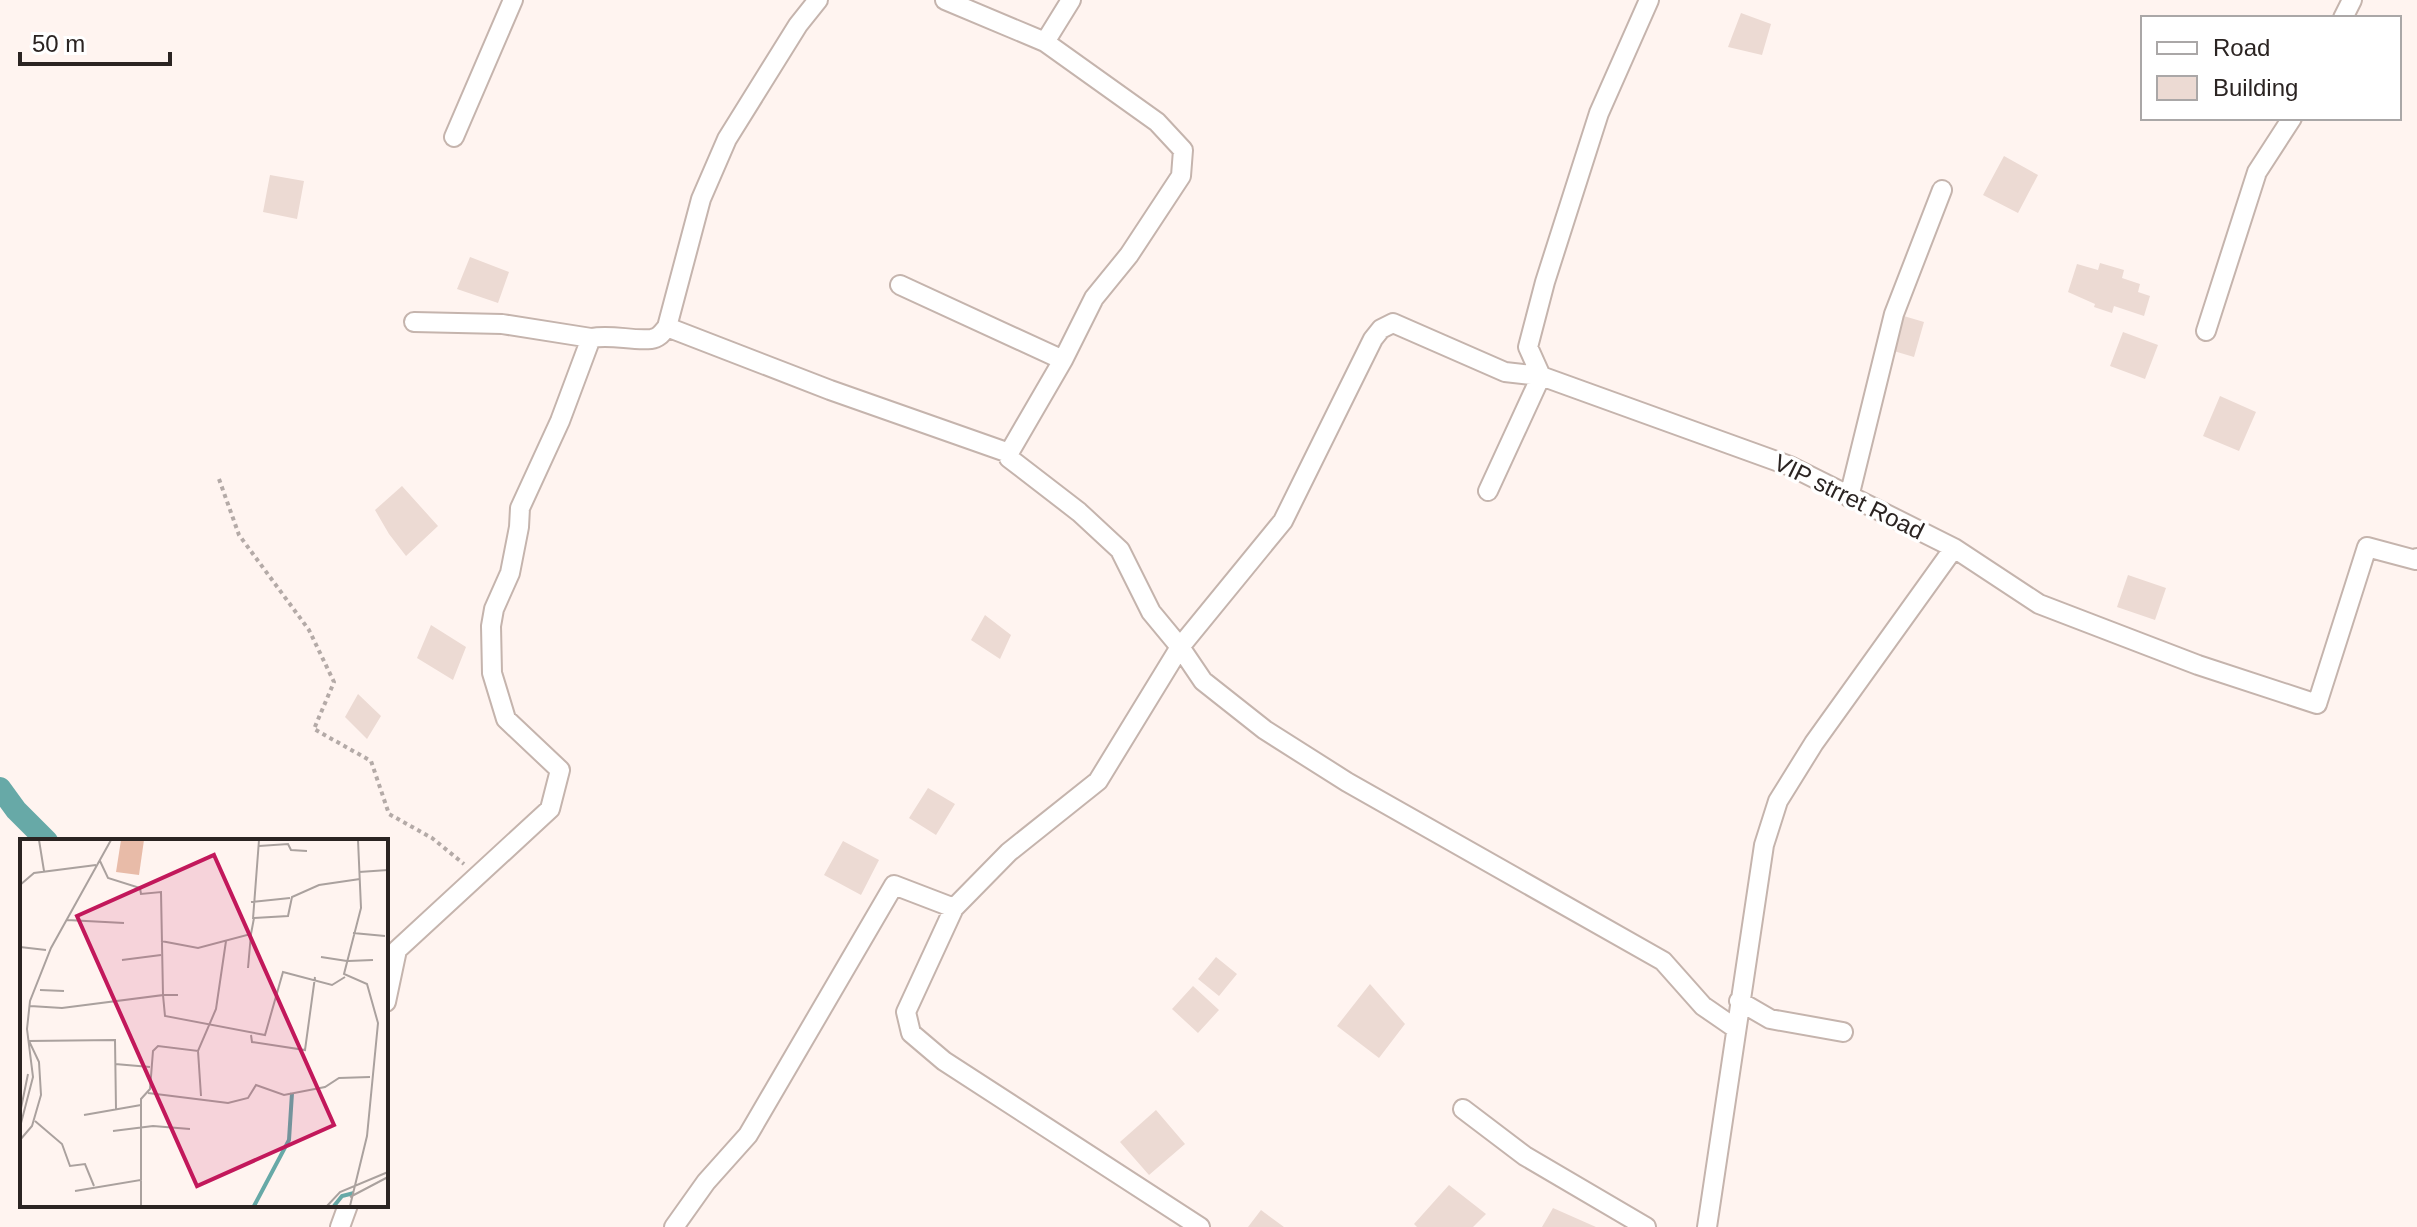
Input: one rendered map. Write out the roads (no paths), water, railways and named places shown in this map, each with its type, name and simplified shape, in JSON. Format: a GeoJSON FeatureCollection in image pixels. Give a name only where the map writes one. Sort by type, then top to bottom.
{"type":"FeatureCollection","features":[{"type":"Feature","properties":{"kind":"street"},"geometry":{"type":"LineString","coordinates":[[454,137],[513,0]]}},
{"type":"Feature","properties":{"kind":"street"},"geometry":{"type":"LineString","coordinates":[[414,322],[502,324],[591,338],[606,335],[651,339],[661,336],[667,327],[701,199],[727,139],[798,25],[818,0]]}},
{"type":"Feature","properties":{"kind":"street"},"geometry":{"type":"LineString","coordinates":[[945,0],[1045,42],[1157,122],[1183,150],[1181,176],[1129,255],[1094,298],[1009,458],[1079,512],[1120,550],[1151,612],[1203,681],[1265,730],[1347,782],[1663,961],[1703,1006],[1735,1028]]}},
{"type":"Feature","properties":{"kind":"street"},"geometry":{"type":"LineString","coordinates":[[1045,42],[1071,0]]}},
{"type":"Feature","properties":{"kind":"street"},"geometry":{"type":"LineString","coordinates":[[1488,491],[1541,376],[1528,347],[1545,282],[1599,113],[1649,0]]}},
{"type":"Feature","properties":{"kind":"street"},"geometry":{"type":"LineString","coordinates":[[2206,331],[2257,172],[2291,120]]}},
{"type":"Feature","properties":{"kind":"street"},"geometry":{"type":"LineString","coordinates":[[1849,497],[1894,314],[1942,190]]}},
{"type":"Feature","properties":{"kind":"street"},"geometry":{"type":"LineString","coordinates":[[900,285],[1063,360]]}},
{"type":"Feature","properties":{"kind":"street","name":"VIP strret Road"},"geometry":{"type":"LineString","coordinates":[[1180,647],[1283,521],[1362,359],[1381,329],[1393,323],[1505,372],[1541,376],[1790,466],[1954,548],[2039,604],[2198,665],[2317,704],[2367,547],[2417,558]]}},
{"type":"Feature","properties":{"kind":"street"},"geometry":{"type":"LineString","coordinates":[[667,327],[830,390],[1009,453]]}},
{"type":"Feature","properties":{"kind":"street"},"geometry":{"type":"LineString","coordinates":[[388,993],[397,950],[550,809],[560,770],[506,719],[492,673],[491,626],[494,609],[510,573],[520,508],[560,421],[591,338]]}},
{"type":"Feature","properties":{"kind":"street"},"geometry":{"type":"LineString","coordinates":[[1707,1227],[1764,845],[1778,801],[1814,743],[1954,548]]}},
{"type":"Feature","properties":{"kind":"street"},"geometry":{"type":"LineString","coordinates":[[1180,647],[1098,781],[1009,852],[954,908],[906,1012],[911,1033],[944,1061],[1200,1227]]}},
{"type":"Feature","properties":{"kind":"street"},"geometry":{"type":"LineString","coordinates":[[674,1227],[706,1182],[748,1135],[894,885],[954,908]]}},
{"type":"Feature","properties":{"kind":"street"},"geometry":{"type":"LineString","coordinates":[[1739,1001],[1770,1019],[1843,1032]]}},
{"type":"Feature","properties":{"kind":"street"},"geometry":{"type":"LineString","coordinates":[[1463,1109],[1525,1156],[1646,1227]]}},
{"type":"Feature","properties":{"kind":"street"},"geometry":{"type":"LineString","coordinates":[[340,1227],[347,1207]]}},
{"type":"Feature","properties":{"kind":"waterway"},"geometry":{"type":"LineString","coordinates":[[0,788],[16,810],[45,839]]}}]}
